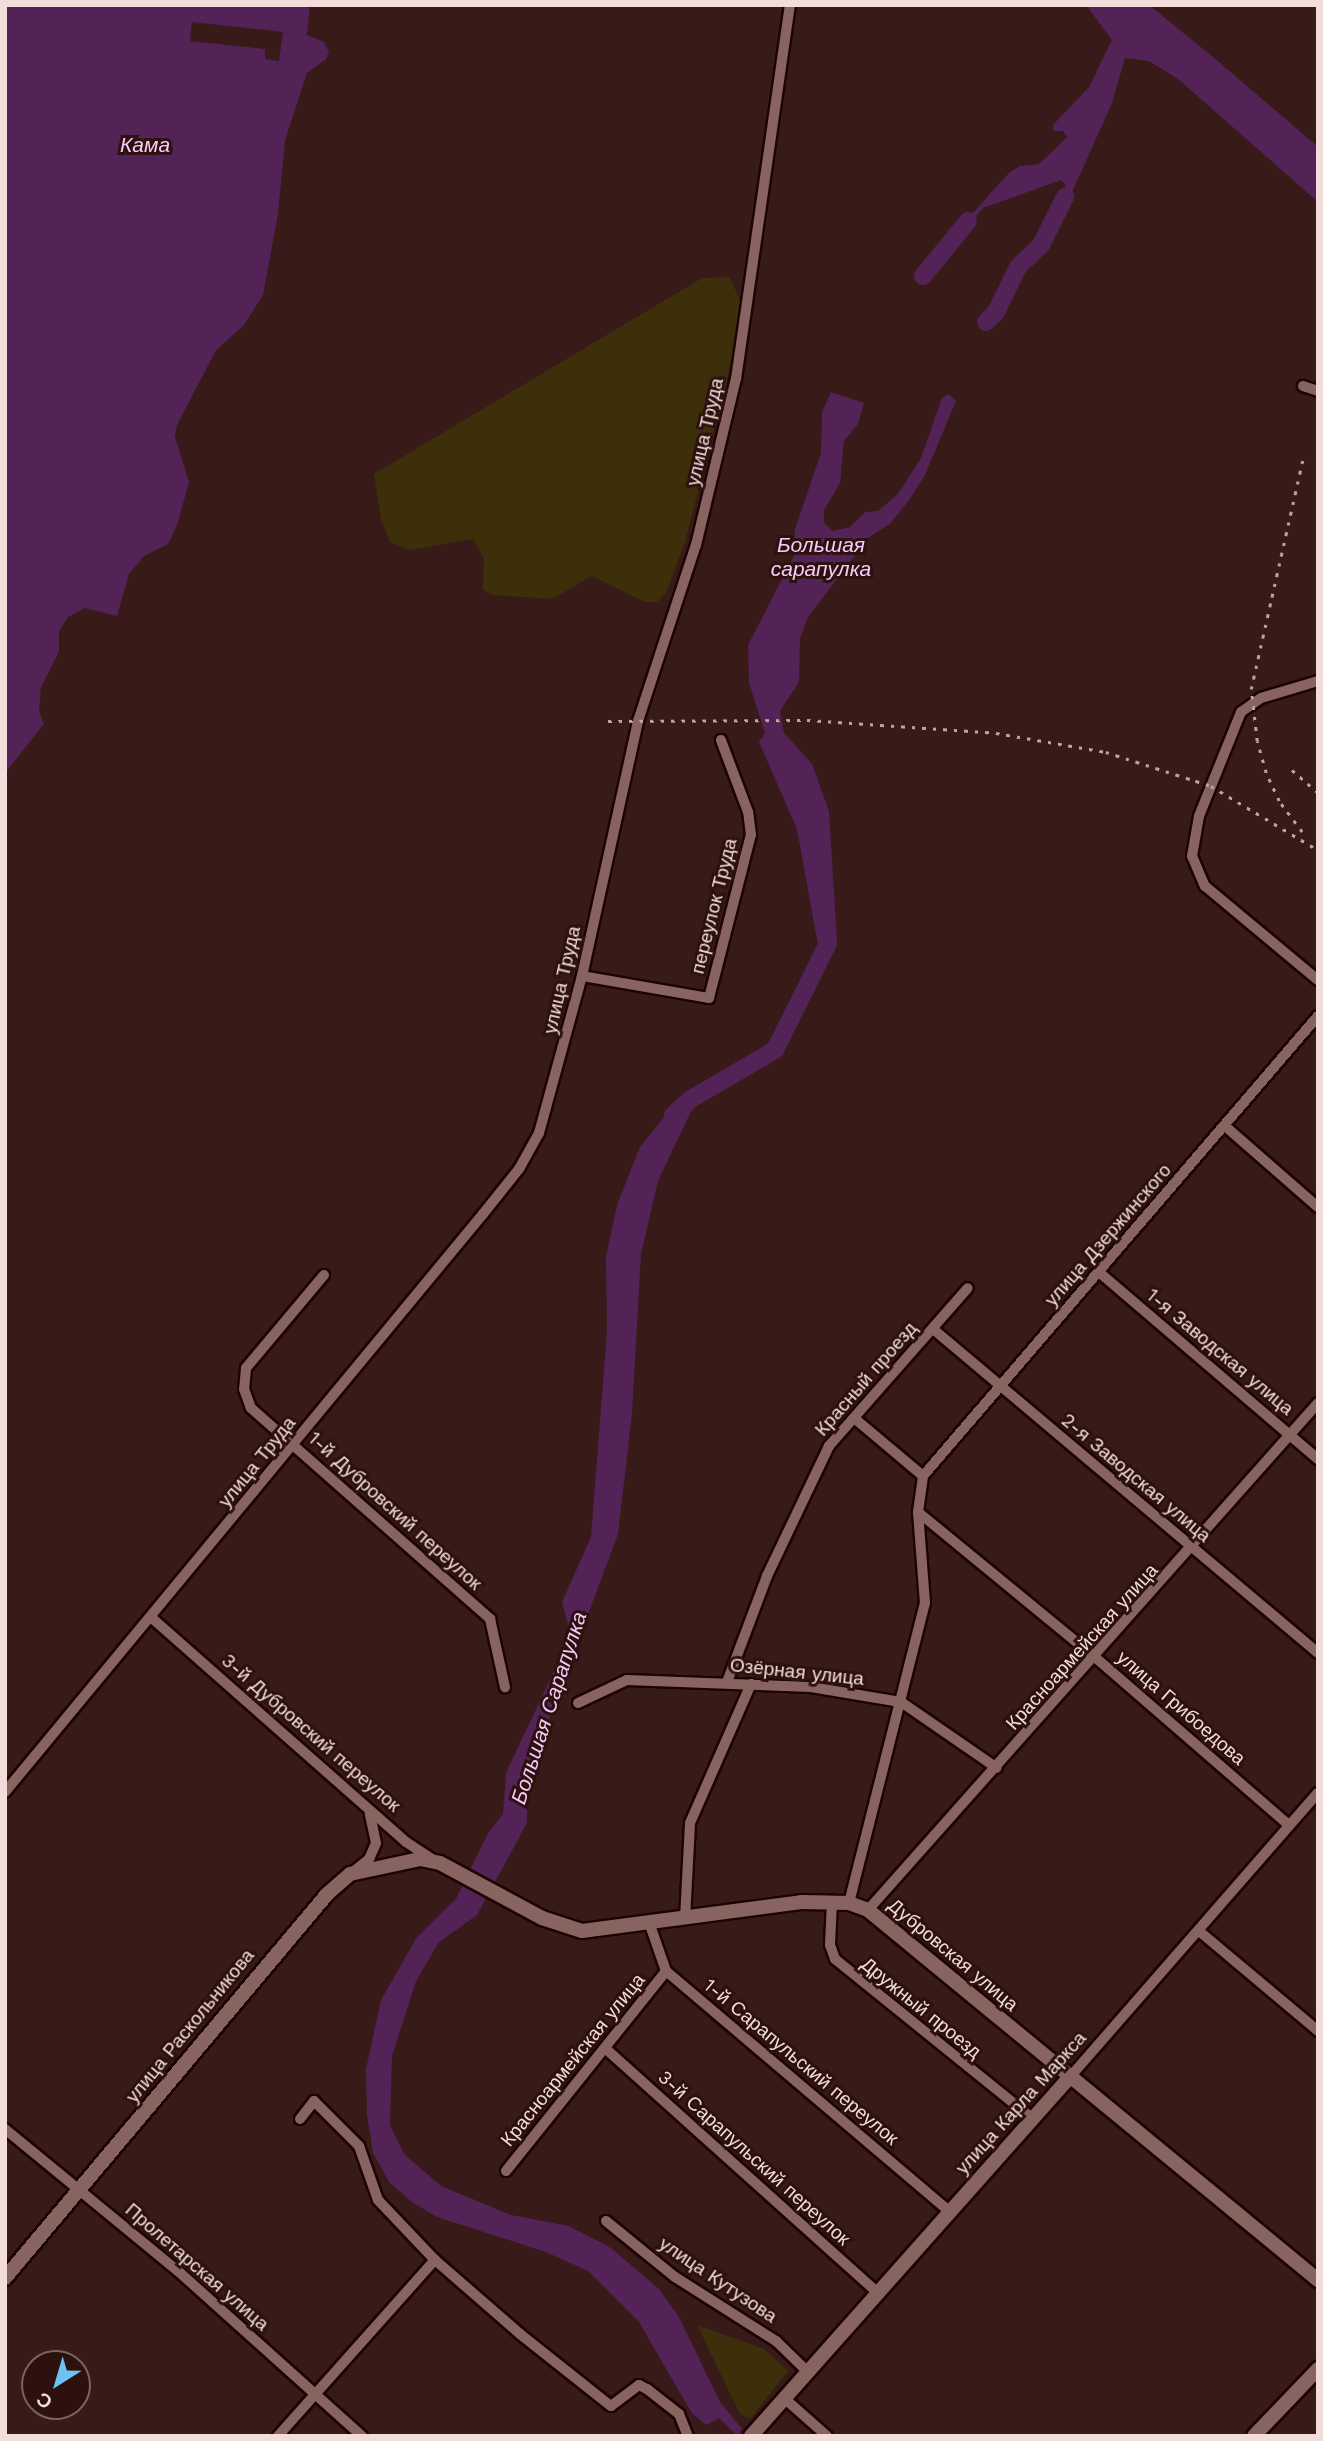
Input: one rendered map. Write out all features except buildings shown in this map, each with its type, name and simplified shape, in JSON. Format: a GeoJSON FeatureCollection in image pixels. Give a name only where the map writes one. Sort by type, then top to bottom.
{"type":"FeatureCollection","features":[{"type":"Feature","properties":{"kind":"main road"},"geometry":{"type":"LineString","coordinates":[[350,1874],[399,1861],[446,1866]]}},
{"type":"Feature","properties":{"kind":"main road","name":"Дубровская улица"},"geometry":{"type":"LineString","coordinates":[[446,1866],[514,1902],[582,1931],[650,1925],[766,1905],[832,1902],[849,1903],[868,1910],[1318,2280]]}},
{"type":"Feature","properties":{"kind":"main road","name":"улица Раскольникова"},"geometry":{"type":"LineString","coordinates":[[5,2278],[81,2190],[292,1933],[350,1874]]}},
{"type":"Feature","properties":{"kind":"main road","name":"улица Карла Маркса"},"geometry":{"type":"LineString","coordinates":[[751,2436],[1070,2077]]}},
{"type":"Feature","properties":{"kind":"main road"},"geometry":{"type":"LineString","coordinates":[[1254,2436],[1318,2369]]}},
{"type":"Feature","properties":{"kind":"street","name":"улица Труда"},"geometry":{"type":"LineString","coordinates":[[5,1792],[153,1619],[519,1169],[539,1133],[556,1083],[582,976],[638,721],[696,545],[736,379],[790,5]]}},
{"type":"Feature","properties":{"kind":"street"},"geometry":{"type":"LineString","coordinates":[[1303,386],[1318,391]]}},
{"type":"Feature","properties":{"kind":"street"},"geometry":{"type":"LineString","coordinates":[[1318,681],[1261,698],[1236,719],[1199,816],[1192,856],[1205,886],[1318,980]]}},
{"type":"Feature","properties":{"kind":"street","name":"переулок Труда"},"geometry":{"type":"LineString","coordinates":[[582,976],[709,998],[751,835],[748,812],[721,740]]}},
{"type":"Feature","properties":{"kind":"street","name":"улица Дзержинского"},"geometry":{"type":"LineString","coordinates":[[923,1476],[1318,1016]]}},
{"type":"Feature","properties":{"kind":"street"},"geometry":{"type":"LineString","coordinates":[[1225,1126],[1318,1207]]}},
{"type":"Feature","properties":{"kind":"street","name":"1-я Заводская улица"},"geometry":{"type":"LineString","coordinates":[[1100,1273],[1318,1459]]}},
{"type":"Feature","properties":{"kind":"street","name":"1-й Дубровский переулок"},"geometry":{"type":"LineString","coordinates":[[324,1275],[246,1368],[244,1389],[251,1408],[490,1619],[505,1687]]}},
{"type":"Feature","properties":{"kind":"street","name":"Красный проезд"},"geometry":{"type":"LineString","coordinates":[[727,1682],[767,1576],[829,1446],[968,1288]]}},
{"type":"Feature","properties":{"kind":"street","name":"2-я Заводская улица"},"geometry":{"type":"LineString","coordinates":[[933,1329],[1318,1653]]}},
{"type":"Feature","properties":{"kind":"street","name":"Красноармейская улица"},"geometry":{"type":"LineString","coordinates":[[868,1910],[1194,1548],[1318,1403]]}},
{"type":"Feature","properties":{"kind":"street"},"geometry":{"type":"LineString","coordinates":[[849,1903],[925,1604],[918,1512],[923,1476],[855,1418]]}},
{"type":"Feature","properties":{"kind":"street","name":"улица Грибоедова"},"geometry":{"type":"LineString","coordinates":[[918,1512],[1096,1658],[1289,1825]]}},
{"type":"Feature","properties":{"kind":"street","name":"3-й Дубровский переулок"},"geometry":{"type":"LineString","coordinates":[[153,1619],[406,1842],[446,1866]]}},
{"type":"Feature","properties":{"kind":"street","name":"Озёрная улица"},"geometry":{"type":"LineString","coordinates":[[578,1703],[627,1681],[727,1682],[811,1687],[901,1702],[997,1768]]}},
{"type":"Feature","properties":{"kind":"street"},"geometry":{"type":"LineString","coordinates":[[685,1919],[690,1823],[751,1684]]}},
{"type":"Feature","properties":{"kind":"street","name":"улица Карла Маркса"},"geometry":{"type":"LineString","coordinates":[[1070,2077],[1318,1793]]}},
{"type":"Feature","properties":{"kind":"street"},"geometry":{"type":"LineString","coordinates":[[350,1874],[369,1858],[376,1843],[374,1819],[366,1807]]}},
{"type":"Feature","properties":{"kind":"street","name":"Дружный проезд"},"geometry":{"type":"LineString","coordinates":[[832,1902],[830,1945],[835,1959],[1032,2119]]}},
{"type":"Feature","properties":{"kind":"street"},"geometry":{"type":"LineString","coordinates":[[650,1925],[666,1971]]}},
{"type":"Feature","properties":{"kind":"street"},"geometry":{"type":"LineString","coordinates":[[1199,1931],[1318,2031]]}},
{"type":"Feature","properties":{"kind":"street","name":"Красноармейская улица"},"geometry":{"type":"LineString","coordinates":[[506,2171],[607,2049],[666,1971]]}},
{"type":"Feature","properties":{"kind":"street","name":"1-й Сарапульский переулок"},"geometry":{"type":"LineString","coordinates":[[666,1971],[950,2212]]}},
{"type":"Feature","properties":{"kind":"street","name":"3-й Сарапульский переулок"},"geometry":{"type":"LineString","coordinates":[[607,2049],[878,2293]]}},
{"type":"Feature","properties":{"kind":"street"},"geometry":{"type":"LineString","coordinates":[[300,2119],[314,2101],[359,2146],[378,2200],[436,2260],[611,2406],[639,2385],[679,2414],[688,2436]]}},
{"type":"Feature","properties":{"kind":"street","name":"Пролетарская улица"},"geometry":{"type":"LineString","coordinates":[[5,2129],[81,2190],[362,2436]]}},
{"type":"Feature","properties":{"kind":"street","name":"улица Кутузова"},"geometry":{"type":"LineString","coordinates":[[606,2221],[675,2277],[776,2341],[808,2372]]}},
{"type":"Feature","properties":{"kind":"street"},"geometry":{"type":"LineString","coordinates":[[278,2436],[436,2260]]}},
{"type":"Feature","properties":{"kind":"street"},"geometry":{"type":"LineString","coordinates":[[785,2398],[827,2436]]}},
{"type":"Feature","properties":{"kind":"shaded area"},"geometry":{"type":"Polygon","coordinates":[[[730,277],[741,303],[727,380],[685,542],[666,593],[657,602],[645,602],[592,576],[552,599],[493,595],[483,590],[484,559],[473,539],[409,550],[390,542],[381,520],[374,474],[702,278],[730,277]]]}},
{"type":"Feature","properties":{"kind":"shaded area"},"geometry":{"type":"Polygon","coordinates":[[[697,2325],[764,2349],[788,2371],[750,2419],[740,2414],[697,2325]]]}},
{"type":"Feature","properties":{"kind":"water","name":"Кама"},"geometry":{"type":"Polygon","coordinates":[[[5,5],[310,5],[307,35],[324,42],[329,52],[326,59],[307,73],[285,140],[278,214],[263,295],[244,325],[216,350],[177,425],[175,437],[189,482],[177,525],[168,544],[144,556],[129,574],[117,616],[85,608],[68,617],[59,631],[59,651],[41,687],[39,711],[44,724],[5,773],[5,5]]]}},
{"type":"Feature","properties":{"kind":"water"},"geometry":{"type":"Polygon","coordinates":[[[1086,5],[1149,5],[1213,57],[1318,147],[1318,202],[1178,79],[1149,61],[1125,58],[1112,103],[1069,199],[1058,212],[1048,216],[1066,185],[1061,180],[983,208],[957,238],[951,237],[1009,173],[1020,166],[1039,164],[1067,137],[1063,131],[1054,131],[1053,125],[1089,87],[1112,40],[1086,5]]]}},
{"type":"Feature","properties":{"kind":"water","name":"Большая сарапулка"},"geometry":{"type":"Polygon","coordinates":[[[831,392],[864,403],[858,424],[844,441],[840,483],[824,510],[824,523],[833,531],[850,527],[865,512],[878,511],[898,494],[921,458],[942,398],[949,394],[956,401],[924,477],[909,500],[890,524],[869,537],[808,617],[800,638],[799,682],[780,711],[784,733],[812,764],[829,811],[837,941],[818,945],[797,829],[759,742],[765,733],[749,683],[748,645],[794,556],[795,529],[821,453],[822,412],[831,392]]]}},
{"type":"Feature","properties":{"kind":"water"},"geometry":{"type":"Polygon","coordinates":[[[690,1096],[694,1105],[658,1181],[641,1254],[632,1414],[618,1534],[543,1735],[527,1795],[527,1823],[477,1915],[439,1942],[416,1981],[392,2056],[390,2125],[404,2154],[441,2186],[511,2215],[569,2226],[611,2248],[659,2289],[679,2317],[720,2402],[742,2429],[737,2436],[719,2418],[706,2425],[691,2412],[639,2322],[588,2271],[546,2252],[437,2217],[412,2202],[390,2183],[373,2153],[367,2114],[366,2069],[381,2000],[417,1937],[456,1899],[488,1833],[503,1814],[506,1773],[571,1635],[562,1602],[591,1537],[607,1331],[606,1257],[617,1205],[640,1147],[670,1110],[690,1096]]]}},
{"type":"Feature","properties":{"kind":"pier"},"geometry":{"type":"Polygon","coordinates":[[[192,22],[283,32],[279,61],[265,59],[265,49],[190,41],[192,22]]]}},
{"type":"Feature","properties":{"kind":"waterway","name":"Большая Сарапулка"},"geometry":{"type":"LineString","coordinates":[[986,322],[996,312],[1018,267],[1041,245],[1065,197]]}},
{"type":"Feature","properties":{"kind":"waterway","name":"Большая Сарапулка"},"geometry":{"type":"LineString","coordinates":[[923,276],[968,221]]}},
{"type":"Feature","properties":{"kind":"waterway","name":"Большая Сарапулка"},"geometry":{"type":"LineString","coordinates":[[673,1115],[691,1099],[775,1050],[828,943],[824,921]]}},
{"type":"Feature","properties":{"kind":"railway"},"geometry":{"type":"LineString","coordinates":[[1302,832],[1279,801],[1266,773],[1257,741],[1251,689],[1303,459]]}},
{"type":"Feature","properties":{"kind":"railway"},"geometry":{"type":"LineString","coordinates":[[608,721],[807,720],[996,733],[1106,752],[1211,786],[1318,850]]}},
{"type":"Feature","properties":{"kind":"railway"},"geometry":{"type":"LineString","coordinates":[[1292,770],[1318,793]]}}]}
